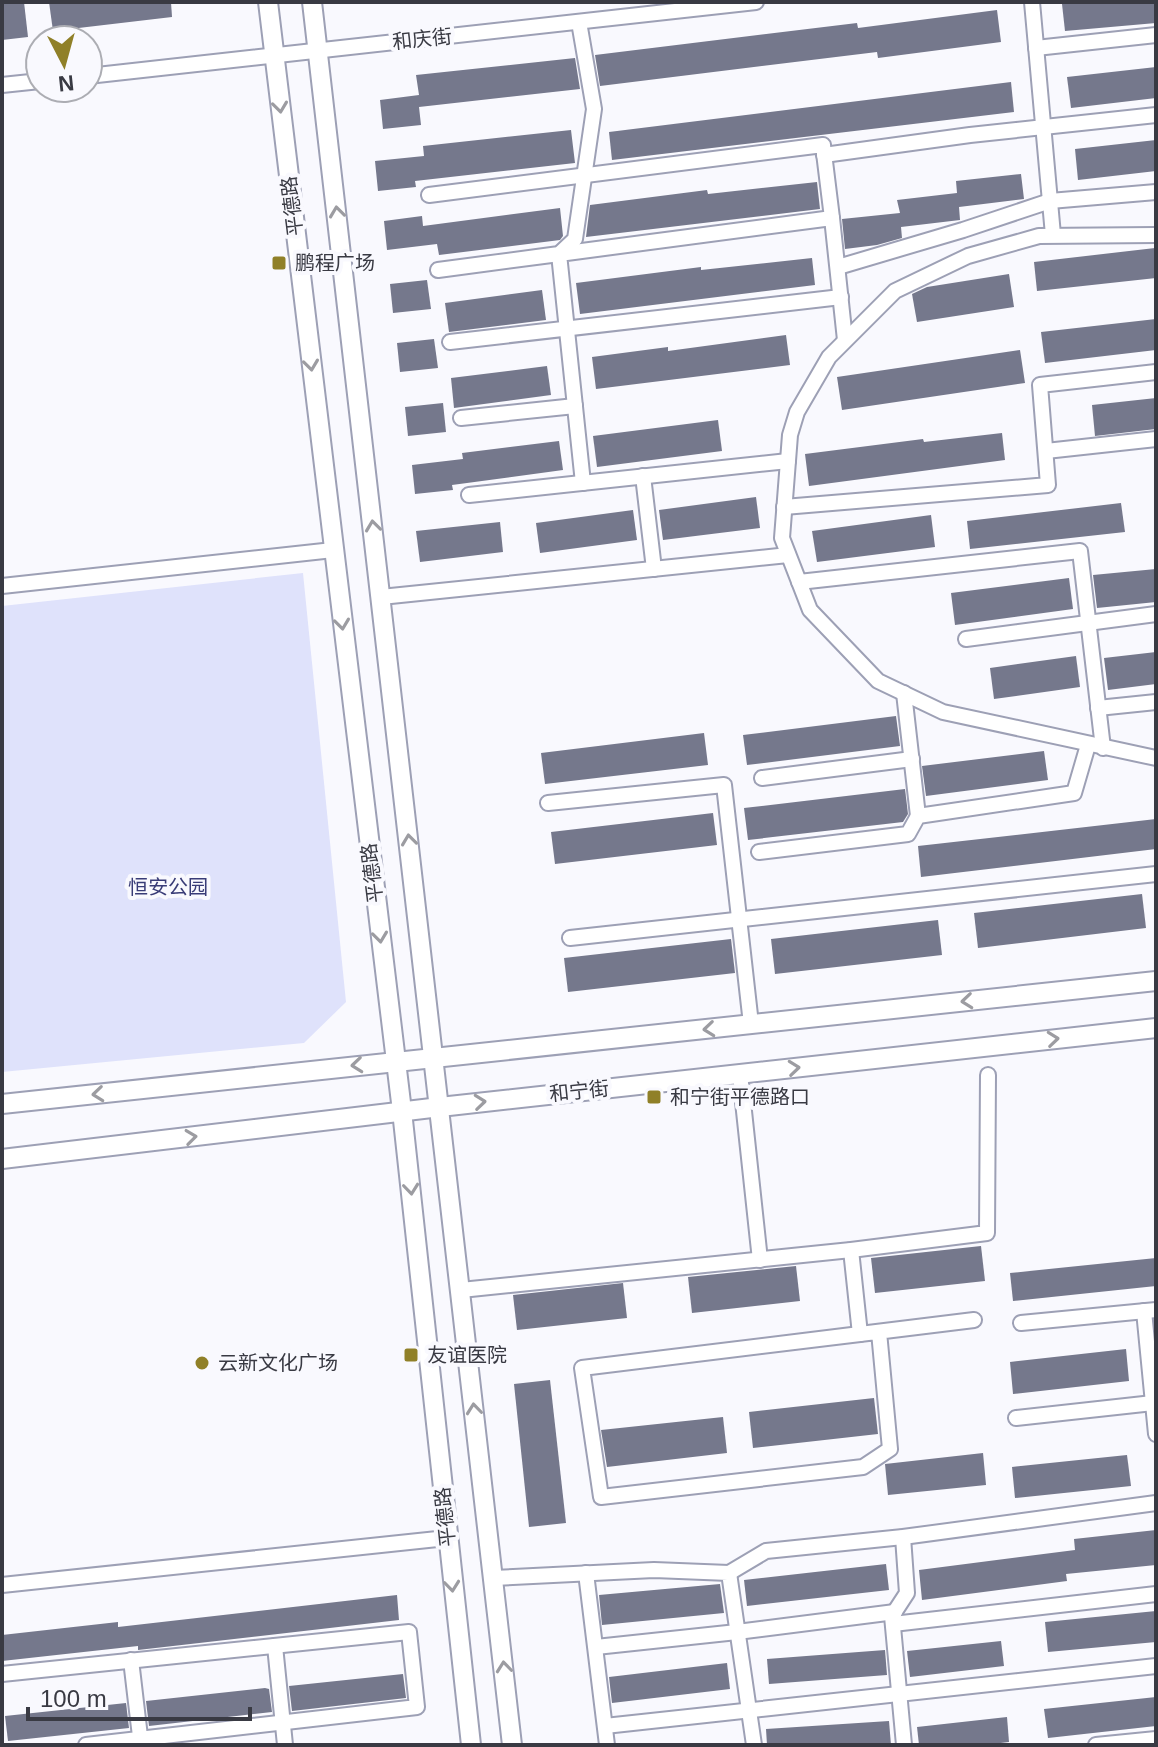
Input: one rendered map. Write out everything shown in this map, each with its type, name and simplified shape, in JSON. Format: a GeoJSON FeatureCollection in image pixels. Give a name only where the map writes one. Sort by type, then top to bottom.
{"type":"FeatureCollection","features":[{"type":"Feature","properties":{"kind":"main road","name":"平德路"},"geometry":{"type":"LineString","coordinates":[[268,2],[402,1111],[471,1745]]}},
{"type":"Feature","properties":{"kind":"main road","name":"平德路"},"geometry":{"type":"LineString","coordinates":[[312,2],[512,1745]]}},
{"type":"Feature","properties":{"kind":"main road"},"geometry":{"type":"LineString","coordinates":[[2,1104],[1156,981]]}},
{"type":"Feature","properties":{"kind":"main road","name":"和宁街"},"geometry":{"type":"LineString","coordinates":[[2,1159],[402,1111],[1156,1028]]}},
{"type":"Feature","properties":{"kind":"street"},"geometry":{"type":"LineString","coordinates":[[604,2],[606,19]]}},
{"type":"Feature","properties":{"kind":"street","name":"和庆街"},"geometry":{"type":"LineString","coordinates":[[104,74],[756,2]]}},
{"type":"Feature","properties":{"kind":"street"},"geometry":{"type":"LineString","coordinates":[[1032,2],[1053,235]]}},
{"type":"Feature","properties":{"kind":"street"},"geometry":{"type":"LineString","coordinates":[[559,254],[575,239],[594,109],[579,22]]}},
{"type":"Feature","properties":{"kind":"street"},"geometry":{"type":"LineString","coordinates":[[1036,48],[1156,35]]}},
{"type":"Feature","properties":{"kind":"street"},"geometry":{"type":"LineString","coordinates":[[2,85],[24,83]]}},
{"type":"Feature","properties":{"kind":"street"},"geometry":{"type":"LineString","coordinates":[[824,155],[1156,115]]}},
{"type":"Feature","properties":{"kind":"street"},"geometry":{"type":"LineString","coordinates":[[429,195],[823,145],[845,340]]}},
{"type":"Feature","properties":{"kind":"street"},"geometry":{"type":"LineString","coordinates":[[838,267],[1050,201],[1156,192]]}},
{"type":"Feature","properties":{"kind":"street"},"geometry":{"type":"LineString","coordinates":[[438,270],[832,218]]}},
{"type":"Feature","properties":{"kind":"street"},"geometry":{"type":"LineString","coordinates":[[1156,235],[1039,236],[968,256],[895,291],[829,357],[797,412],[790,435],[782,538],[810,610],[878,681],[943,712],[1156,758]]}},
{"type":"Feature","properties":{"kind":"street"},"geometry":{"type":"LineString","coordinates":[[559,254],[583,483]]}},
{"type":"Feature","properties":{"kind":"street"},"geometry":{"type":"LineString","coordinates":[[450,342],[841,297]]}},
{"type":"Feature","properties":{"kind":"street"},"geometry":{"type":"LineString","coordinates":[[784,507],[1048,485],[1040,385],[1156,372]]}},
{"type":"Feature","properties":{"kind":"street"},"geometry":{"type":"LineString","coordinates":[[461,418],[575,406]]}},
{"type":"Feature","properties":{"kind":"street"},"geometry":{"type":"LineString","coordinates":[[1046,451],[1156,439]]}},
{"type":"Feature","properties":{"kind":"street"},"geometry":{"type":"LineString","coordinates":[[469,495],[788,461]]}},
{"type":"Feature","properties":{"kind":"street"},"geometry":{"type":"LineString","coordinates":[[643,476],[654,569]]}},
{"type":"Feature","properties":{"kind":"street"},"geometry":{"type":"LineString","coordinates":[[2,586],[333,550]]}},
{"type":"Feature","properties":{"kind":"street"},"geometry":{"type":"LineString","coordinates":[[799,582],[1080,551],[1098,708],[1096,746],[1074,793],[918,816]]}},
{"type":"Feature","properties":{"kind":"street"},"geometry":{"type":"LineString","coordinates":[[381,597],[788,555]]}},
{"type":"Feature","properties":{"kind":"street"},"geometry":{"type":"LineString","coordinates":[[966,639],[1156,614]]}},
{"type":"Feature","properties":{"kind":"street"},"geometry":{"type":"LineString","coordinates":[[759,852],[908,834],[918,816],[904,693]]}},
{"type":"Feature","properties":{"kind":"street"},"geometry":{"type":"LineString","coordinates":[[1098,708],[1156,702]]}},
{"type":"Feature","properties":{"kind":"street"},"geometry":{"type":"LineString","coordinates":[[762,778],[912,759]]}},
{"type":"Feature","properties":{"kind":"street"},"geometry":{"type":"LineString","coordinates":[[548,803],[724,785],[751,1024]]}},
{"type":"Feature","properties":{"kind":"street"},"geometry":{"type":"LineString","coordinates":[[570,938],[1156,874]]}},
{"type":"Feature","properties":{"kind":"street"},"geometry":{"type":"LineString","coordinates":[[740,1074],[760,1260]]}},
{"type":"Feature","properties":{"kind":"street"},"geometry":{"type":"LineString","coordinates":[[461,1290],[987,1233],[988,1075]]}},
{"type":"Feature","properties":{"kind":"street"},"geometry":{"type":"LineString","coordinates":[[851,1250],[860,1334]]}},
{"type":"Feature","properties":{"kind":"street"},"geometry":{"type":"LineString","coordinates":[[1021,1323],[1150,1310],[1156,1434]]}},
{"type":"Feature","properties":{"kind":"street"},"geometry":{"type":"LineString","coordinates":[[879,1332],[890,1449],[863,1467],[601,1497],[582,1368],[974,1320]]}},
{"type":"Feature","properties":{"kind":"street"},"geometry":{"type":"LineString","coordinates":[[1016,1418],[1153,1403]]}},
{"type":"Feature","properties":{"kind":"street"},"geometry":{"type":"LineString","coordinates":[[493,1578],[654,1570],[729,1573],[766,1551],[903,1537],[1156,1503]]}},
{"type":"Feature","properties":{"kind":"street"},"geometry":{"type":"LineString","coordinates":[[903,1537],[907,1593],[894,1618],[904,1745]]}},
{"type":"Feature","properties":{"kind":"street"},"geometry":{"type":"LineString","coordinates":[[2,1585],[447,1538]]}},
{"type":"Feature","properties":{"kind":"street"},"geometry":{"type":"LineString","coordinates":[[586,1573],[607,1745]]}},
{"type":"Feature","properties":{"kind":"street"},"geometry":{"type":"LineString","coordinates":[[729,1573],[754,1745]]}},
{"type":"Feature","properties":{"kind":"street"},"geometry":{"type":"LineString","coordinates":[[596,1647],[1156,1594]]}},
{"type":"Feature","properties":{"kind":"street"},"geometry":{"type":"LineString","coordinates":[[2,1674],[409,1632],[417,1707],[141,1742],[86,1745]]}},
{"type":"Feature","properties":{"kind":"street"},"geometry":{"type":"LineString","coordinates":[[275,1646],[285,1745]]}},
{"type":"Feature","properties":{"kind":"street"},"geometry":{"type":"LineString","coordinates":[[131,1660],[141,1742]]}},
{"type":"Feature","properties":{"kind":"street"},"geometry":{"type":"LineString","coordinates":[[605,1726],[1156,1666]]}},
{"type":"Feature","properties":{"kind":"street"},"geometry":{"type":"LineString","coordinates":[[1096,1745],[1156,1739]]}},
{"type":"Feature","properties":{"kind":"green space","name":"恒安公园"},"geometry":{"type":"Polygon","coordinates":[[[303,573],[346,1002],[304,1043],[2,1072],[2,606],[303,573]]]}},
{"type":"Feature","properties":{"kind":"building"},"geometry":{"type":"Polygon","coordinates":[[[2,2],[24,2],[27,24],[24,24],[24,37],[2,40],[2,2]]]}},
{"type":"Feature","properties":{"kind":"building"},"geometry":{"type":"Polygon","coordinates":[[[49,2],[171,2],[172,17],[104,25],[52,24],[49,2]]]}},
{"type":"Feature","properties":{"kind":"building"},"geometry":{"type":"Polygon","coordinates":[[[1156,2],[1156,23],[1065,31],[1062,4],[1156,2]]]}},
{"type":"Feature","properties":{"kind":"building"},"geometry":{"type":"Polygon","coordinates":[[[997,10],[1001,42],[878,58],[877,52],[600,86],[595,55],[857,23],[858,28],[997,10]]]}},
{"type":"Feature","properties":{"kind":"building"},"geometry":{"type":"Polygon","coordinates":[[[575,58],[580,89],[419,107],[421,125],[383,129],[380,100],[419,95],[416,75],[575,58]]]}},
{"type":"Feature","properties":{"kind":"building"},"geometry":{"type":"Polygon","coordinates":[[[1156,67],[1156,98],[1071,108],[1067,77],[1156,67]]]}},
{"type":"Feature","properties":{"kind":"building"},"geometry":{"type":"Polygon","coordinates":[[[1011,82],[1014,112],[612,160],[609,132],[1011,82]]]}},
{"type":"Feature","properties":{"kind":"building"},"geometry":{"type":"Polygon","coordinates":[[[571,130],[575,163],[415,181],[416,187],[378,191],[375,161],[424,156],[423,146],[571,130]]]}},
{"type":"Feature","properties":{"kind":"building"},"geometry":{"type":"Polygon","coordinates":[[[1156,140],[1156,171],[1078,180],[1075,149],[1156,140]]]}},
{"type":"Feature","properties":{"kind":"building"},"geometry":{"type":"Polygon","coordinates":[[[1021,174],[1024,199],[959,207],[960,220],[901,227],[902,238],[845,249],[842,219],[900,213],[897,200],[957,193],[956,181],[1021,174]]]}},
{"type":"Feature","properties":{"kind":"building"},"geometry":{"type":"Polygon","coordinates":[[[817,182],[820,209],[586,237],[590,205],[707,190],[708,194],[817,182]]]}},
{"type":"Feature","properties":{"kind":"building"},"geometry":{"type":"Polygon","coordinates":[[[560,208],[563,236],[560,240],[439,255],[437,244],[387,250],[384,221],[422,216],[423,226],[560,208]]]}},
{"type":"Feature","properties":{"kind":"building"},"geometry":{"type":"Polygon","coordinates":[[[1155,248],[1156,278],[1037,291],[1034,262],[1155,248]]]}},
{"type":"Feature","properties":{"kind":"building"},"geometry":{"type":"Polygon","coordinates":[[[812,258],[815,285],[580,314],[576,283],[701,267],[701,270],[812,258]]]}},
{"type":"Feature","properties":{"kind":"building"},"geometry":{"type":"Polygon","coordinates":[[[1009,274],[1014,307],[917,322],[912,294],[927,287],[1009,274]]]}},
{"type":"Feature","properties":{"kind":"building"},"geometry":{"type":"Polygon","coordinates":[[[427,280],[431,309],[393,313],[390,284],[427,280]]]}},
{"type":"Feature","properties":{"kind":"building"},"geometry":{"type":"Polygon","coordinates":[[[542,290],[546,320],[449,332],[445,303],[542,290]]]}},
{"type":"Feature","properties":{"kind":"building"},"geometry":{"type":"Polygon","coordinates":[[[1156,319],[1156,350],[1045,363],[1041,332],[1156,319]]]}},
{"type":"Feature","properties":{"kind":"building"},"geometry":{"type":"Polygon","coordinates":[[[786,335],[790,365],[596,389],[592,357],[668,347],[668,351],[786,335]]]}},
{"type":"Feature","properties":{"kind":"building"},"geometry":{"type":"Polygon","coordinates":[[[434,339],[438,368],[400,372],[397,343],[434,339]]]}},
{"type":"Feature","properties":{"kind":"building"},"geometry":{"type":"Polygon","coordinates":[[[1020,350],[1025,383],[842,410],[837,377],[1020,350]]]}},
{"type":"Feature","properties":{"kind":"building"},"geometry":{"type":"Polygon","coordinates":[[[547,366],[551,395],[454,408],[451,378],[547,366]]]}},
{"type":"Feature","properties":{"kind":"building"},"geometry":{"type":"Polygon","coordinates":[[[1156,398],[1156,429],[1095,436],[1092,405],[1156,398]]]}},
{"type":"Feature","properties":{"kind":"building"},"geometry":{"type":"Polygon","coordinates":[[[443,403],[446,432],[408,436],[405,407],[443,403]]]}},
{"type":"Feature","properties":{"kind":"building"},"geometry":{"type":"Polygon","coordinates":[[[718,420],[722,451],[597,467],[593,436],[718,420]]]}},
{"type":"Feature","properties":{"kind":"building"},"geometry":{"type":"Polygon","coordinates":[[[1002,433],[1005,460],[809,486],[805,454],[923,439],[924,442],[1002,433]]]}},
{"type":"Feature","properties":{"kind":"building"},"geometry":{"type":"Polygon","coordinates":[[[559,441],[563,470],[452,485],[453,490],[415,494],[412,465],[463,459],[462,453],[559,441]]]}},
{"type":"Feature","properties":{"kind":"building"},"geometry":{"type":"Polygon","coordinates":[[[756,497],[760,528],[663,540],[659,510],[756,497]]]}},
{"type":"Feature","properties":{"kind":"building"},"geometry":{"type":"Polygon","coordinates":[[[1121,503],[1125,532],[970,549],[967,521],[1121,503]]]}},
{"type":"Feature","properties":{"kind":"building"},"geometry":{"type":"Polygon","coordinates":[[[633,510],[637,540],[540,553],[536,523],[633,510]]]}},
{"type":"Feature","properties":{"kind":"building"},"geometry":{"type":"Polygon","coordinates":[[[931,515],[935,547],[817,562],[812,531],[931,515]]]}},
{"type":"Feature","properties":{"kind":"building"},"geometry":{"type":"Polygon","coordinates":[[[500,522],[503,552],[420,562],[416,531],[500,522]]]}},
{"type":"Feature","properties":{"kind":"building"},"geometry":{"type":"Polygon","coordinates":[[[1156,569],[1156,602],[1097,608],[1093,575],[1156,569]]]}},
{"type":"Feature","properties":{"kind":"building"},"geometry":{"type":"Polygon","coordinates":[[[1069,578],[1073,609],[955,625],[951,593],[1069,578]]]}},
{"type":"Feature","properties":{"kind":"building"},"geometry":{"type":"Polygon","coordinates":[[[1156,652],[1156,684],[1108,690],[1104,658],[1156,652]]]}},
{"type":"Feature","properties":{"kind":"building"},"geometry":{"type":"Polygon","coordinates":[[[1076,656],[1080,687],[994,699],[990,668],[1076,656]]]}},
{"type":"Feature","properties":{"kind":"building"},"geometry":{"type":"Polygon","coordinates":[[[896,716],[900,746],[747,765],[743,735],[896,716]]]}},
{"type":"Feature","properties":{"kind":"building"},"geometry":{"type":"Polygon","coordinates":[[[704,733],[708,765],[545,784],[541,753],[704,733]]]}},
{"type":"Feature","properties":{"kind":"building"},"geometry":{"type":"Polygon","coordinates":[[[1044,751],[1048,780],[926,796],[922,766],[1044,751]]]}},
{"type":"Feature","properties":{"kind":"building"},"geometry":{"type":"Polygon","coordinates":[[[905,789],[908,814],[903,822],[748,840],[744,808],[905,789]]]}},
{"type":"Feature","properties":{"kind":"building"},"geometry":{"type":"Polygon","coordinates":[[[713,813],[717,845],[555,864],[551,832],[713,813]]]}},
{"type":"Feature","properties":{"kind":"building"},"geometry":{"type":"Polygon","coordinates":[[[1156,819],[1156,849],[921,877],[918,846],[1156,819]]]}},
{"type":"Feature","properties":{"kind":"building"},"geometry":{"type":"Polygon","coordinates":[[[1142,894],[1146,928],[978,948],[974,913],[1142,894]]]}},
{"type":"Feature","properties":{"kind":"building"},"geometry":{"type":"Polygon","coordinates":[[[938,920],[942,955],[775,974],[771,939],[938,920]]]}},
{"type":"Feature","properties":{"kind":"building"},"geometry":{"type":"Polygon","coordinates":[[[731,939],[735,973],[568,992],[564,958],[731,939]]]}},
{"type":"Feature","properties":{"kind":"building"},"geometry":{"type":"Polygon","coordinates":[[[981,1246],[985,1281],[875,1293],[871,1258],[981,1246]]]}},
{"type":"Feature","properties":{"kind":"building"},"geometry":{"type":"Polygon","coordinates":[[[1156,1258],[1156,1286],[1013,1301],[1010,1273],[1156,1258]]]}},
{"type":"Feature","properties":{"kind":"building"},"geometry":{"type":"Polygon","coordinates":[[[796,1266],[800,1301],[692,1313],[688,1277],[796,1266]]]}},
{"type":"Feature","properties":{"kind":"building"},"geometry":{"type":"Polygon","coordinates":[[[623,1283],[627,1318],[517,1330],[513,1295],[623,1283]]]}},
{"type":"Feature","properties":{"kind":"building"},"geometry":{"type":"Polygon","coordinates":[[[1126,1349],[1129,1381],[1013,1394],[1010,1362],[1126,1349]]]}},
{"type":"Feature","properties":{"kind":"building"},"geometry":{"type":"Polygon","coordinates":[[[550,1380],[566,1523],[529,1527],[514,1384],[550,1380]]]}},
{"type":"Feature","properties":{"kind":"building"},"geometry":{"type":"Polygon","coordinates":[[[874,1398],[878,1434],[753,1448],[749,1412],[874,1398]]]}},
{"type":"Feature","properties":{"kind":"building"},"geometry":{"type":"Polygon","coordinates":[[[723,1417],[727,1453],[607,1467],[601,1430],[723,1417]]]}},
{"type":"Feature","properties":{"kind":"building"},"geometry":{"type":"Polygon","coordinates":[[[983,1453],[986,1485],[888,1495],[885,1464],[983,1453]]]}},
{"type":"Feature","properties":{"kind":"building"},"geometry":{"type":"Polygon","coordinates":[[[1127,1455],[1131,1486],[1015,1498],[1012,1467],[1127,1455]]]}},
{"type":"Feature","properties":{"kind":"building"},"geometry":{"type":"Polygon","coordinates":[[[1156,1530],[1156,1565],[1066,1574],[1067,1581],[922,1600],[919,1570],[1075,1550],[1074,1539],[1156,1530]]]}},
{"type":"Feature","properties":{"kind":"building"},"geometry":{"type":"Polygon","coordinates":[[[886,1564],[889,1590],[747,1606],[744,1580],[886,1564]]]}},
{"type":"Feature","properties":{"kind":"building"},"geometry":{"type":"Polygon","coordinates":[[[720,1584],[724,1613],[602,1625],[599,1595],[720,1584]]]}},
{"type":"Feature","properties":{"kind":"building"},"geometry":{"type":"Polygon","coordinates":[[[397,1595],[399,1620],[138,1650],[138,1646],[2,1661],[2,1635],[118,1622],[118,1627],[397,1595]]]}},
{"type":"Feature","properties":{"kind":"building"},"geometry":{"type":"Polygon","coordinates":[[[1156,1611],[1156,1642],[1048,1652],[1045,1622],[1156,1611]]]}},
{"type":"Feature","properties":{"kind":"building"},"geometry":{"type":"Polygon","coordinates":[[[1001,1641],[1004,1666],[910,1677],[907,1651],[1001,1641]]]}},
{"type":"Feature","properties":{"kind":"building"},"geometry":{"type":"Polygon","coordinates":[[[885,1650],[887,1675],[769,1684],[767,1659],[885,1650]]]}},
{"type":"Feature","properties":{"kind":"building"},"geometry":{"type":"Polygon","coordinates":[[[727,1663],[730,1689],[612,1703],[609,1677],[727,1663]]]}},
{"type":"Feature","properties":{"kind":"building"},"geometry":{"type":"Polygon","coordinates":[[[403,1674],[406,1698],[292,1711],[289,1686],[403,1674]]]}},
{"type":"Feature","properties":{"kind":"building"},"geometry":{"type":"Polygon","coordinates":[[[269,1689],[272,1712],[149,1726],[146,1701],[269,1689]]]}},
{"type":"Feature","properties":{"kind":"building"},"geometry":{"type":"Polygon","coordinates":[[[1156,1697],[1156,1726],[1048,1738],[1044,1709],[1156,1697]]]}},
{"type":"Feature","properties":{"kind":"building"},"geometry":{"type":"Polygon","coordinates":[[[126,1703],[129,1728],[8,1741],[5,1716],[126,1703]]]}},
{"type":"Feature","properties":{"kind":"building"},"geometry":{"type":"Polygon","coordinates":[[[1007,1717],[1009,1742],[919,1745],[917,1727],[1007,1717]]]}},
{"type":"Feature","properties":{"kind":"building"},"geometry":{"type":"Polygon","coordinates":[[[889,1721],[891,1745],[767,1745],[766,1729],[889,1721]]]}},
{"type":"Feature","properties":{"kind":"place","name":"鹏程广场"},"geometry":{"type":"Point","coordinates":[279,263]}},
{"type":"Feature","properties":{"kind":"place","name":"和宁街平德路口"},"geometry":{"type":"Point","coordinates":[654,1097]}},
{"type":"Feature","properties":{"kind":"place","name":"友谊医院"},"geometry":{"type":"Point","coordinates":[411,1355]}},
{"type":"Feature","properties":{"kind":"place","name":"云新文化广场"},"geometry":{"type":"Point","coordinates":[202,1363]}}]}
